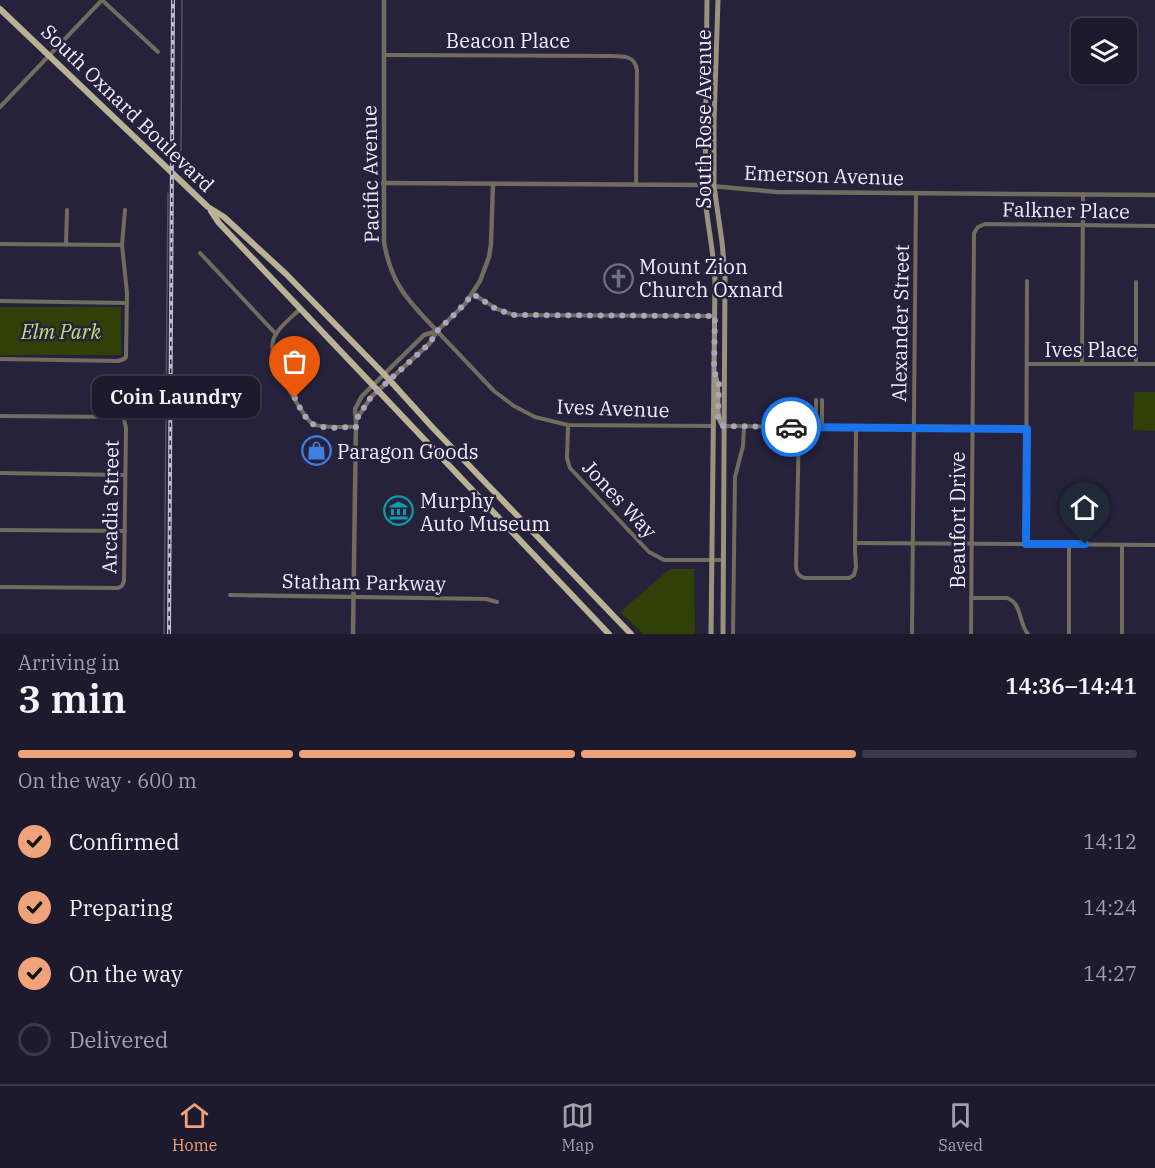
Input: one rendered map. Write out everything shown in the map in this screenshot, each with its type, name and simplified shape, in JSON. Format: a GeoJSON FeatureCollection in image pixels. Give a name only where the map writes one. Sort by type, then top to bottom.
{"type":"FeatureCollection","features":[{"type":"Feature","properties":{"kind":"main road","name":"South Rose Avenue"},"geometry":{"type":"LineString","coordinates":[[707,0],[705,186],[707,217],[715,265],[711,634]]}},
{"type":"Feature","properties":{"kind":"main road","name":"South Rose Avenue"},"geometry":{"type":"LineString","coordinates":[[718,0],[714,186],[725,266],[723,634]]}},
{"type":"Feature","properties":{"kind":"main road","name":"South Oxnard Boulevard"},"geometry":{"type":"LineString","coordinates":[[0,9],[208,207],[224,217],[271,259],[632,634]]}},
{"type":"Feature","properties":{"kind":"main road","name":"South Oxnard Boulevard"},"geometry":{"type":"LineString","coordinates":[[208,207],[219,223],[609,634]]}},
{"type":"Feature","properties":{"kind":"main road"},"geometry":{"type":"LineString","coordinates":[[714,371],[719,383],[718,418],[723,426]]}},
{"type":"Feature","properties":{"kind":"street"},"geometry":{"type":"LineString","coordinates":[[0,107],[102,0],[158,52]]}},
{"type":"Feature","properties":{"kind":"street","name":"Pacific Avenue"},"geometry":{"type":"LineString","coordinates":[[384,0],[384,242],[394,278],[405,296],[437,331]]}},
{"type":"Feature","properties":{"kind":"street","name":"Beacon Place"},"geometry":{"type":"LineString","coordinates":[[384,55],[622,56],[631,59],[638,70],[636,185]]}},
{"type":"Feature","properties":{"kind":"street","name":"Emerson Avenue"},"geometry":{"type":"LineString","coordinates":[[383,183],[714,186],[777,192],[1155,195]]}},
{"type":"Feature","properties":{"kind":"street"},"geometry":{"type":"LineString","coordinates":[[356,420],[368,401],[430,343],[437,331],[473,294],[485,270],[490,250],[493,184]]}},
{"type":"Feature","properties":{"kind":"street","name":"Alexander Street"},"geometry":{"type":"LineString","coordinates":[[912,634],[916,193]]}},
{"type":"Feature","properties":{"kind":"street"},"geometry":{"type":"LineString","coordinates":[[1082,364],[1083,194]]}},
{"type":"Feature","properties":{"kind":"street"},"geometry":{"type":"LineString","coordinates":[[66,244],[67,210]]}},
{"type":"Feature","properties":{"kind":"street"},"geometry":{"type":"LineString","coordinates":[[0,359],[118,361],[126,357],[127,284],[122,245],[125,210]]}},
{"type":"Feature","properties":{"kind":"street","name":"Falkner Place"},"geometry":{"type":"LineString","coordinates":[[978,227],[985,224],[1155,226]]}},
{"type":"Feature","properties":{"kind":"street","name":"Beaufort Drive"},"geometry":{"type":"LineString","coordinates":[[971,634],[974,236],[978,227]]}},
{"type":"Feature","properties":{"kind":"street"},"geometry":{"type":"LineString","coordinates":[[0,244],[122,245]]}},
{"type":"Feature","properties":{"kind":"street"},"geometry":{"type":"LineString","coordinates":[[200,253],[276,334]]}},
{"type":"Feature","properties":{"kind":"street"},"geometry":{"type":"LineString","coordinates":[[1026,544],[1028,281]]}},
{"type":"Feature","properties":{"kind":"street"},"geometry":{"type":"LineString","coordinates":[[1136,282],[1136,364]]}},
{"type":"Feature","properties":{"kind":"street"},"geometry":{"type":"LineString","coordinates":[[473,294],[496,309],[514,315],[715,316]]}},
{"type":"Feature","properties":{"kind":"street"},"geometry":{"type":"LineString","coordinates":[[0,302],[127,303]]}},
{"type":"Feature","properties":{"kind":"street"},"geometry":{"type":"LineString","coordinates":[[301,309],[276,334],[272,345],[275,363],[310,422],[321,426],[356,427]]}},
{"type":"Feature","properties":{"kind":"street"},"geometry":{"type":"LineString","coordinates":[[353,634],[355,409],[358,401],[424,335],[437,331]]}},
{"type":"Feature","properties":{"kind":"street","name":"Ives Avenue"},"geometry":{"type":"LineString","coordinates":[[437,331],[494,391],[524,412],[536,417],[568,425],[714,426]]}},
{"type":"Feature","properties":{"kind":"street","name":"Ives Place"},"geometry":{"type":"LineString","coordinates":[[1027,364],[1155,364]]}},
{"type":"Feature","properties":{"kind":"street"},"geometry":{"type":"LineString","coordinates":[[816,400],[816,427]]}},
{"type":"Feature","properties":{"kind":"street"},"geometry":{"type":"LineString","coordinates":[[822,400],[822,427]]}},
{"type":"Feature","properties":{"kind":"street","name":"Arcadia Street"},"geometry":{"type":"LineString","coordinates":[[0,416],[119,417],[124,419],[126,428],[124,581],[122,586],[118,588],[0,587]]}},
{"type":"Feature","properties":{"kind":"street","name":"Jones Way"},"geometry":{"type":"LineString","coordinates":[[568,425],[567,458],[570,468],[649,552],[664,560],[723,560]]}},
{"type":"Feature","properties":{"kind":"street"},"geometry":{"type":"LineString","coordinates":[[723,426],[1027,429]]}},
{"type":"Feature","properties":{"kind":"street"},"geometry":{"type":"LineString","coordinates":[[733,634],[735,477],[743,446],[744,426]]}},
{"type":"Feature","properties":{"kind":"street"},"geometry":{"type":"LineString","coordinates":[[799,427],[796,569],[800,576],[806,578],[846,578],[854,575],[856,567],[856,427]]}},
{"type":"Feature","properties":{"kind":"street"},"geometry":{"type":"LineString","coordinates":[[0,473],[125,475]]}},
{"type":"Feature","properties":{"kind":"street"},"geometry":{"type":"LineString","coordinates":[[0,530],[125,531]]}},
{"type":"Feature","properties":{"kind":"street"},"geometry":{"type":"LineString","coordinates":[[855,543],[1155,545]]}},
{"type":"Feature","properties":{"kind":"street"},"geometry":{"type":"LineString","coordinates":[[1069,544],[1069,634]]}},
{"type":"Feature","properties":{"kind":"street"},"geometry":{"type":"LineString","coordinates":[[1122,545],[1122,634]]}},
{"type":"Feature","properties":{"kind":"street","name":"Statham Parkway"},"geometry":{"type":"LineString","coordinates":[[230,595],[486,599],[497,602]]}},
{"type":"Feature","properties":{"kind":"street"},"geometry":{"type":"LineString","coordinates":[[971,598],[1011,599],[1016,604],[1024,630],[1028,634]]}},
{"type":"Feature","properties":{"kind":"green space","name":"Elm Park"},"geometry":{"type":"Polygon","coordinates":[[[0,307],[121,307],[121,355],[0,355],[0,307]]]}},
{"type":"Feature","properties":{"kind":"green space"},"geometry":{"type":"Polygon","coordinates":[[[1134,392],[1155,392],[1155,431],[1133,430],[1134,392]]]}},
{"type":"Feature","properties":{"kind":"green space"},"geometry":{"type":"Polygon","coordinates":[[[670,569],[694,569],[695,634],[643,634],[620,612],[670,569]]]}},
{"type":"Feature","properties":{"kind":"waterway"},"geometry":{"type":"LineString","coordinates":[[177,162],[181,149],[182,0]]}},
{"type":"Feature","properties":{"kind":"waterway"},"geometry":{"type":"LineString","coordinates":[[164,634],[168,193]]}},
{"type":"Feature","properties":{"kind":"railway"},"geometry":{"type":"LineString","coordinates":[[169,634],[173,0]]}},
{"type":"Feature","properties":{"kind":"way so far"},"geometry":{"type":"LineString","coordinates":[[295,398],[304,414],[314,424],[325,427],[356,427],[356,420],[371,397],[430,343],[437,331],[473,294],[496,309],[514,315],[715,316],[714,371],[719,383],[718,418],[720,423],[723,426],[791,427]]}},
{"type":"Feature","properties":{"kind":"place","name":"Mount Zion Church Oxnard"},"geometry":{"type":"Point","coordinates":[618,278]}},
{"type":"Feature","properties":{"kind":"place","name":"Coin Laundry"},"geometry":{"type":"Point","coordinates":[295,398]}},
{"type":"Feature","properties":{"kind":"place","name":"Paragon Goods"},"geometry":{"type":"Point","coordinates":[316,451]}},
{"type":"Feature","properties":{"kind":"place","name":"Murphy Auto Museum"},"geometry":{"type":"Point","coordinates":[399,511]}},
{"type":"Feature","properties":{"kind":"route"},"geometry":{"type":"LineString","coordinates":[[791,427],[1027,429],[1026,544],[1085,544]]}}]}
